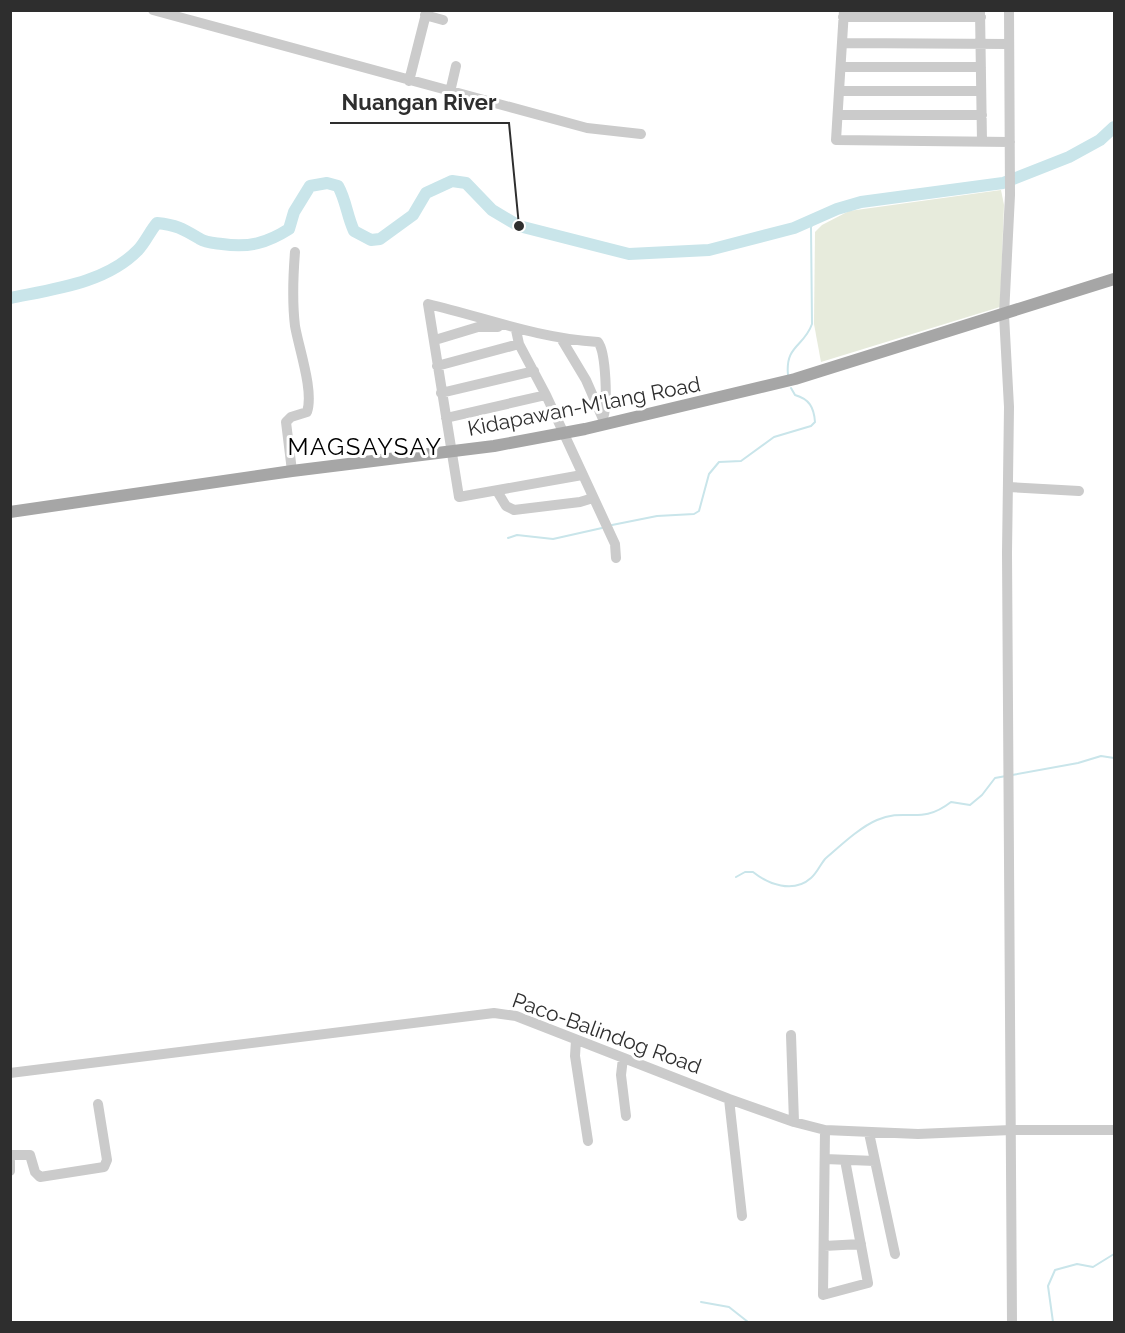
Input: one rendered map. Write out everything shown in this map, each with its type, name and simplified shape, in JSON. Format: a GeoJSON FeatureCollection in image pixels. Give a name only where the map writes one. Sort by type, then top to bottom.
{"type":"FeatureCollection","features":[{"type":"Feature","properties":{"kind":"main road","name":"Kidapawan-M'lang Road"},"geometry":{"type":"LineString","coordinates":[[10,512],[564,434],[604,421],[795,379],[1114,279]]}},
{"type":"Feature","properties":{"kind":"street"},"geometry":{"type":"LineString","coordinates":[[153,10],[587,128],[641,135]]}},
{"type":"Feature","properties":{"kind":"street"},"geometry":{"type":"LineString","coordinates":[[1009,10],[1010,195],[1004,315],[1009,371],[1012,1323]]}},
{"type":"Feature","properties":{"kind":"street"},"geometry":{"type":"LineString","coordinates":[[409,81],[426,13],[443,20]]}},
{"type":"Feature","properties":{"kind":"street"},"geometry":{"type":"LineString","coordinates":[[982,142],[980,14],[844,14],[836,140],[982,142],[1010,142]]}},
{"type":"Feature","properties":{"kind":"street"},"geometry":{"type":"LineString","coordinates":[[842,43],[1009,44]]}},
{"type":"Feature","properties":{"kind":"street"},"geometry":{"type":"LineString","coordinates":[[450,92],[456,66]]}},
{"type":"Feature","properties":{"kind":"street"},"geometry":{"type":"LineString","coordinates":[[840,67],[981,67]]}},
{"type":"Feature","properties":{"kind":"street"},"geometry":{"type":"LineString","coordinates":[[839,91],[981,91]]}},
{"type":"Feature","properties":{"kind":"street"},"geometry":{"type":"LineString","coordinates":[[838,115],[982,115]]}},
{"type":"Feature","properties":{"kind":"street"},"geometry":{"type":"LineString","coordinates":[[292,471],[286,422],[288,418],[307,412],[309,398],[295,326],[292,285],[295,252]]}},
{"type":"Feature","properties":{"kind":"street"},"geometry":{"type":"LineString","coordinates":[[582,475],[459,497],[428,303],[561,340],[598,342],[602,347],[604,421]]}},
{"type":"Feature","properties":{"kind":"street"},"geometry":{"type":"LineString","coordinates":[[435,340],[478,327],[514,328]]}},
{"type":"Feature","properties":{"kind":"street"},"geometry":{"type":"LineString","coordinates":[[514,328],[519,344],[546,395],[615,544],[616,558]]}},
{"type":"Feature","properties":{"kind":"street"},"geometry":{"type":"LineString","coordinates":[[561,340],[586,380],[604,421]]}},
{"type":"Feature","properties":{"kind":"street"},"geometry":{"type":"LineString","coordinates":[[437,366],[519,344]]}},
{"type":"Feature","properties":{"kind":"street"},"geometry":{"type":"LineString","coordinates":[[441,393],[534,371]]}},
{"type":"Feature","properties":{"kind":"street"},"geometry":{"type":"LineString","coordinates":[[446,418],[546,395]]}},
{"type":"Feature","properties":{"kind":"street"},"geometry":{"type":"LineString","coordinates":[[1008,487],[1079,491]]}},
{"type":"Feature","properties":{"kind":"street"},"geometry":{"type":"LineString","coordinates":[[497,491],[506,506],[514,510],[593,498]]}},
{"type":"Feature","properties":{"kind":"street","name":"Paco-Balindog Road"},"geometry":{"type":"LineString","coordinates":[[10,1073],[494,1013],[516,1016],[729,1099],[794,1122],[825,1130],[869,1133],[1114,1130]]}},
{"type":"Feature","properties":{"kind":"street"},"geometry":{"type":"LineString","coordinates":[[791,1035],[794,1122]]}},
{"type":"Feature","properties":{"kind":"street"},"geometry":{"type":"LineString","coordinates":[[576,1040],[575,1056],[588,1140]]}},
{"type":"Feature","properties":{"kind":"street"},"geometry":{"type":"LineString","coordinates":[[623,1058],[621,1075],[626,1116]]}},
{"type":"Feature","properties":{"kind":"street"},"geometry":{"type":"LineString","coordinates":[[729,1099],[742,1216]]}},
{"type":"Feature","properties":{"kind":"street"},"geometry":{"type":"LineString","coordinates":[[10,1155],[30,1155],[35,1172],[40,1177],[104,1167],[107,1160],[98,1104]]}},
{"type":"Feature","properties":{"kind":"street"},"geometry":{"type":"LineString","coordinates":[[825,1130],[824,1295],[868,1283],[844,1160]]}},
{"type":"Feature","properties":{"kind":"street"},"geometry":{"type":"LineString","coordinates":[[869,1133],[895,1254]]}},
{"type":"Feature","properties":{"kind":"street"},"geometry":{"type":"LineString","coordinates":[[825,1159],[875,1161]]}},
{"type":"Feature","properties":{"kind":"street"},"geometry":{"type":"LineString","coordinates":[[10,1161],[10,1172]]}},
{"type":"Feature","properties":{"kind":"street"},"geometry":{"type":"LineString","coordinates":[[824,1246],[861,1244]]}},
{"type":"Feature","properties":{"kind":"shaded area"},"geometry":{"type":"Polygon","coordinates":[[[1001,190],[1004,205],[1000,307],[821,362],[814,324],[815,232],[822,225],[849,211],[1001,190]]]}},
{"type":"Feature","properties":{"kind":"waterway"},"geometry":{"type":"LineString","coordinates":[[10,298],[61,288],[111,270],[138,250],[157,223],[180,228],[211,243],[249,245],[265,241],[289,229],[294,212],[310,186],[327,183],[338,186],[354,231],[371,240],[380,239],[413,215],[426,193],[452,181],[466,183],[492,210],[519,226],[629,254],[709,250],[794,228],[837,209],[861,202],[1003,183],[1069,157],[1100,140],[1114,127]]}},
{"type":"Feature","properties":{"kind":"waterway"},"geometry":{"type":"LineString","coordinates":[[788,375],[789,358],[809,332],[812,324],[811,227],[814,221]]}},
{"type":"Feature","properties":{"kind":"waterway"},"geometry":{"type":"LineString","coordinates":[[612,525],[657,516],[694,514],[699,511],[709,474],[719,462],[741,461],[774,437],[811,426],[815,422],[812,408],[807,401],[795,395],[791,388]]}},
{"type":"Feature","properties":{"kind":"waterway"},"geometry":{"type":"LineString","coordinates":[[508,538],[517,535],[553,539],[602,528]]}},
{"type":"Feature","properties":{"kind":"waterway"},"geometry":{"type":"LineString","coordinates":[[1012,775],[1078,763],[1101,756],[1114,758]]}},
{"type":"Feature","properties":{"kind":"waterway"},"geometry":{"type":"LineString","coordinates":[[736,877],[745,872],[753,872],[781,886],[796,886],[813,876],[825,859],[870,823],[888,816],[931,813],[951,802],[970,805],[982,795],[995,778],[1006,776]]}},
{"type":"Feature","properties":{"kind":"waterway"},"geometry":{"type":"LineString","coordinates":[[1053,1322],[1048,1286],[1055,1270],[1077,1264],[1093,1267],[1114,1254]]}},
{"type":"Feature","properties":{"kind":"waterway"},"geometry":{"type":"LineString","coordinates":[[701,1302],[729,1307],[748,1322]]}},
{"type":"Feature","properties":{"kind":"waterway"},"geometry":{"type":"LineString","coordinates":[[855,1322],[897,1322]]}},
{"type":"Feature","properties":{"kind":"place","name":"Nuangan River"},"geometry":{"type":"Point","coordinates":[519,226]}},
{"type":"Feature","properties":{"kind":"district","name":"MAGSAYSAY"},"geometry":{"type":"Point","coordinates":[365,446]}}]}
